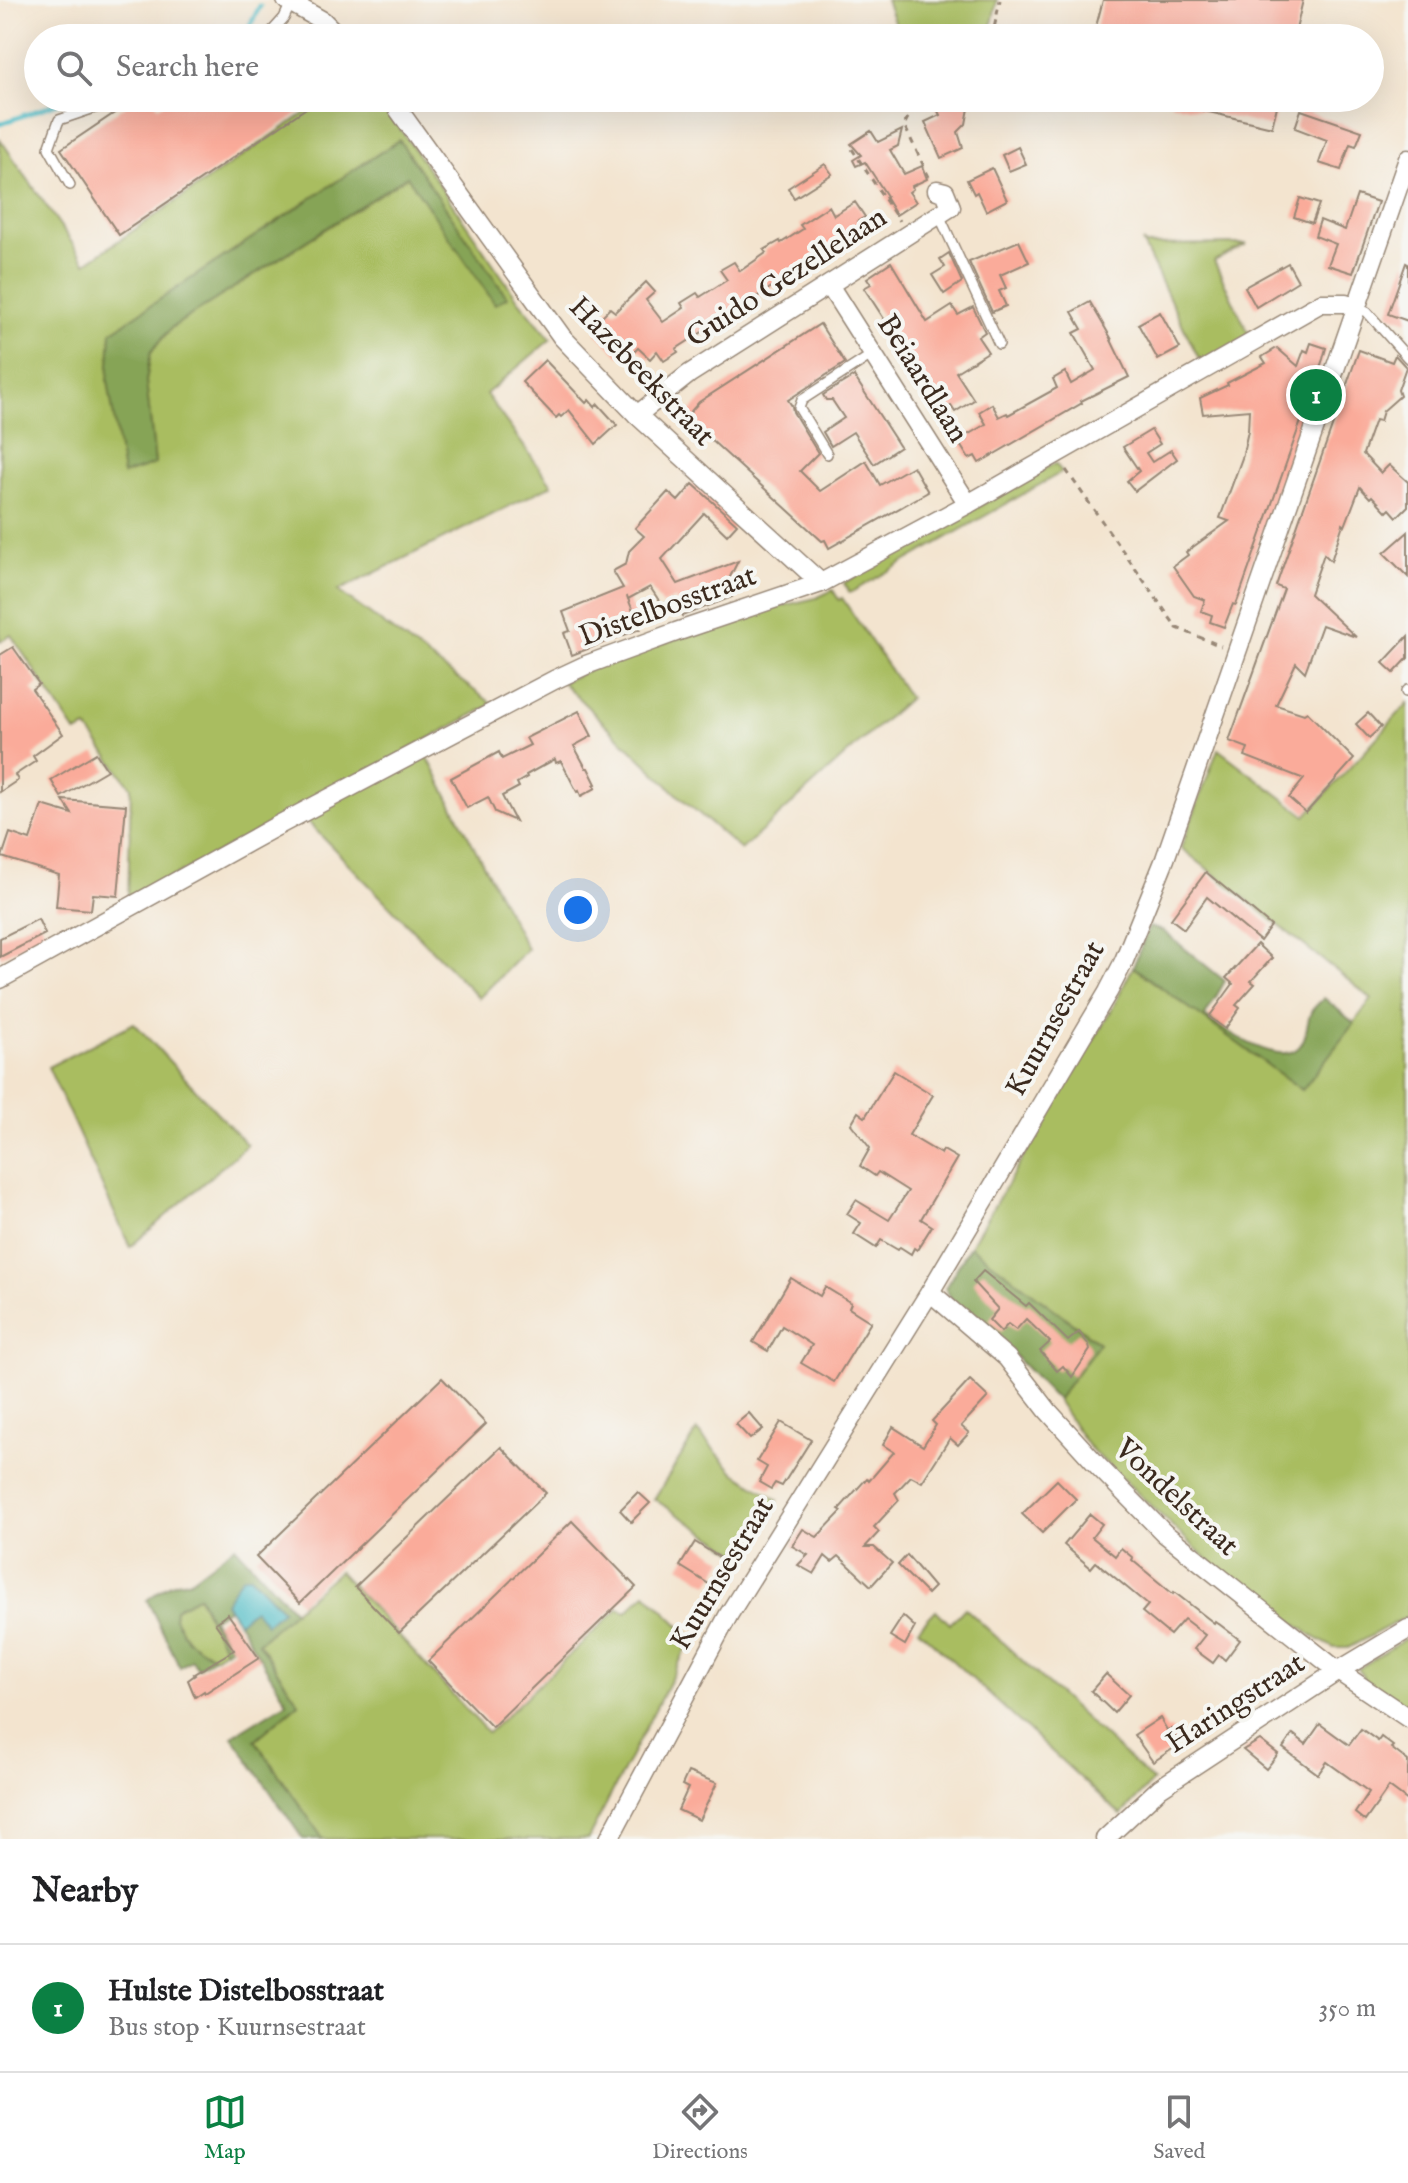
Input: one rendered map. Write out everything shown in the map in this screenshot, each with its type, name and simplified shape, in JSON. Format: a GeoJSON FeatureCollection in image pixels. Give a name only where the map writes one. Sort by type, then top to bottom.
{"type":"FeatureCollection","features":[{"type":"Feature","properties":{"kind":"street"},"geometry":{"type":"LineString","coordinates":[[289,1],[326,24]]}},
{"type":"Feature","properties":{"kind":"street","name":"Hazebeekstraat"},"geometry":{"type":"LineString","coordinates":[[400,112],[562,337],[637,415],[821,583]]}},
{"type":"Feature","properties":{"kind":"street","name":"Kuurnsestraat"},"geometry":{"type":"LineString","coordinates":[[609,1839],[729,1614],[930,1292],[1123,963],[1165,859],[1408,159]]}},
{"type":"Feature","properties":{"kind":"street"},"geometry":{"type":"LineString","coordinates":[[937,190],[945,192],[951,207],[939,215]]}},
{"type":"Feature","properties":{"kind":"street","name":"Guido Gezellelaan"},"geometry":{"type":"LineString","coordinates":[[637,415],[689,374],[939,215]]}},
{"type":"Feature","properties":{"kind":"street","name":"Beiaardlaan"},"geometry":{"type":"LineString","coordinates":[[829,285],[968,504]]}},
{"type":"Feature","properties":{"kind":"street","name":"Distelbosstraat"},"geometry":{"type":"LineString","coordinates":[[0,979],[273,828],[554,680],[676,632],[821,583],[968,504],[1321,303],[1346,303],[1356,307]]}},
{"type":"Feature","properties":{"kind":"street","name":"Vondelstraat"},"geometry":{"type":"LineString","coordinates":[[930,1292],[1007,1358],[1069,1433],[1164,1533],[1338,1671],[1408,1718]]}},
{"type":"Feature","properties":{"kind":"street","name":"Haringstraat"},"geometry":{"type":"LineString","coordinates":[[1105,1839],[1160,1788],[1338,1671],[1408,1629]]}},
{"type":"Feature","properties":{"kind":"lane"},"geometry":{"type":"LineString","coordinates":[[279,24],[284,18],[289,1]]}},
{"type":"Feature","properties":{"kind":"lane"},"geometry":{"type":"LineString","coordinates":[[70,185],[49,148],[59,120],[83,112]]}},
{"type":"Feature","properties":{"kind":"lane"},"geometry":{"type":"LineString","coordinates":[[939,215],[999,344]]}},
{"type":"Feature","properties":{"kind":"lane"},"geometry":{"type":"LineString","coordinates":[[1356,307],[1367,312],[1408,358]]}},
{"type":"Feature","properties":{"kind":"lane"},"geometry":{"type":"LineString","coordinates":[[827,454],[799,408],[802,400],[873,354]]}},
{"type":"Feature","properties":{"kind":"path"},"geometry":{"type":"LineString","coordinates":[[995,24],[1000,0]]}},
{"type":"Feature","properties":{"kind":"path"},"geometry":{"type":"LineString","coordinates":[[911,112],[904,125],[937,190]]}},
{"type":"Feature","properties":{"kind":"path"},"geometry":{"type":"LineString","coordinates":[[852,149],[908,235]]}},
{"type":"Feature","properties":{"kind":"path"},"geometry":{"type":"LineString","coordinates":[[1054,454],[1177,628],[1237,654]]}},
{"type":"Feature","properties":{"kind":"green space"},"geometry":{"type":"Polygon","coordinates":[[[886,0],[997,0],[992,24],[895,24],[886,0]]]}},
{"type":"Feature","properties":{"kind":"green space"},"geometry":{"type":"Polygon","coordinates":[[[307,112],[389,112],[519,301],[551,339],[486,394],[552,485],[338,591],[493,704],[128,901],[131,787],[87,728],[76,733],[11,635],[0,642],[0,139],[86,263],[307,112]],[[399,140],[112,332],[155,464],[146,381],[151,352],[171,328],[408,176],[495,303],[506,297],[399,140]]]}},
{"type":"Feature","properties":{"kind":"green space"},"geometry":{"type":"Polygon","coordinates":[[[399,140],[507,297],[495,304],[407,176],[171,328],[151,352],[146,381],[155,464],[123,475],[108,381],[111,332],[399,140]]]}},
{"type":"Feature","properties":{"kind":"green space"},"geometry":{"type":"Polygon","coordinates":[[[1142,242],[1146,245],[1247,244],[1214,261],[1251,338],[1202,365],[1142,242]]]}},
{"type":"Feature","properties":{"kind":"green space"},"geometry":{"type":"Polygon","coordinates":[[[1055,463],[1062,472],[850,593],[844,583],[1055,463]]]}},
{"type":"Feature","properties":{"kind":"green space"},"geometry":{"type":"Polygon","coordinates":[[[833,590],[839,600],[842,598],[909,698],[741,850],[679,796],[562,682],[613,659],[769,609],[816,598],[833,590]]]}},
{"type":"Feature","properties":{"kind":"green space"},"geometry":{"type":"Polygon","coordinates":[[[1408,703],[1408,1616],[1348,1648],[1334,1648],[1314,1637],[1208,1560],[1088,1446],[1057,1400],[1099,1343],[970,1246],[1111,1011],[1133,967],[1303,1089],[1372,999],[1181,848],[1218,749],[1306,816],[1408,703]]]}},
{"type":"Feature","properties":{"kind":"green space"},"geometry":{"type":"Polygon","coordinates":[[[425,752],[527,949],[479,998],[302,816],[425,752]]]}},
{"type":"Feature","properties":{"kind":"green space"},"geometry":{"type":"Polygon","coordinates":[[[1149,927],[1163,931],[1225,981],[1205,1016],[1254,1045],[1268,1051],[1294,1051],[1304,1039],[1311,1012],[1324,998],[1354,1023],[1302,1090],[1133,967],[1149,927]]]}},
{"type":"Feature","properties":{"kind":"green space"},"geometry":{"type":"Polygon","coordinates":[[[134,1023],[247,1145],[130,1247],[48,1067],[134,1023]]]}},
{"type":"Feature","properties":{"kind":"green space"},"geometry":{"type":"Polygon","coordinates":[[[970,1246],[1099,1343],[1057,1400],[1005,1346],[954,1303],[945,1288],[970,1246]]]}},
{"type":"Feature","properties":{"kind":"green space"},"geometry":{"type":"Polygon","coordinates":[[[697,1431],[735,1473],[778,1500],[742,1556],[654,1499],[697,1431]]]}},
{"type":"Feature","properties":{"kind":"green space"},"geometry":{"type":"Polygon","coordinates":[[[235,1546],[294,1611],[258,1643],[299,1703],[255,1740],[323,1839],[303,1839],[232,1736],[287,1702],[238,1622],[254,1609],[282,1610],[250,1576],[225,1603],[229,1608],[212,1619],[230,1647],[225,1650],[199,1596],[175,1609],[174,1618],[187,1640],[214,1657],[197,1668],[192,1659],[180,1667],[147,1600],[172,1584],[189,1581],[235,1546]]]}},
{"type":"Feature","properties":{"kind":"green space"},"geometry":{"type":"Polygon","coordinates":[[[339,1571],[488,1733],[619,1608],[626,1612],[646,1593],[692,1638],[588,1839],[323,1839],[255,1740],[299,1703],[258,1642],[339,1571]]]}},
{"type":"Feature","properties":{"kind":"green space"},"geometry":{"type":"Polygon","coordinates":[[[198,1596],[225,1650],[214,1657],[187,1640],[174,1618],[175,1609],[198,1596]]]}},
{"type":"Feature","properties":{"kind":"green space"},"geometry":{"type":"Polygon","coordinates":[[[965,1608],[1153,1781],[1121,1815],[918,1629],[936,1610],[950,1624],[965,1608]]]}},
{"type":"Feature","properties":{"kind":"green space"},"geometry":{"type":"Polygon","coordinates":[[[1408,1637],[1408,1709],[1366,1682],[1358,1669],[1408,1637]]]}},
{"type":"Feature","properties":{"kind":"water"},"geometry":{"type":"Polygon","coordinates":[[[244,1576],[250,1576],[282,1610],[266,1624],[254,1609],[238,1622],[225,1603],[244,1576]]]}},
{"type":"Feature","properties":{"kind":"building"},"geometry":{"type":"Polygon","coordinates":[[[1103,0],[1303,0],[1297,24],[1097,24],[1103,0]]]}},
{"type":"Feature","properties":{"kind":"building"},"geometry":{"type":"Polygon","coordinates":[[[116,112],[300,112],[119,235],[61,149],[116,112]]]}},
{"type":"Feature","properties":{"kind":"building"},"geometry":{"type":"Polygon","coordinates":[[[938,112],[968,112],[966,124],[958,132],[963,148],[941,158],[925,122],[940,115],[938,112]]]}},
{"type":"Feature","properties":{"kind":"building"},"geometry":{"type":"Polygon","coordinates":[[[1209,112],[1276,112],[1272,127],[1209,112]]]}},
{"type":"Feature","properties":{"kind":"building"},"geometry":{"type":"Polygon","coordinates":[[[1300,112],[1307,112],[1362,131],[1356,146],[1350,144],[1341,170],[1319,163],[1327,140],[1295,128],[1300,112]]]}},
{"type":"Feature","properties":{"kind":"building"},"geometry":{"type":"Polygon","coordinates":[[[902,130],[898,146],[890,150],[904,174],[922,166],[927,179],[912,186],[909,192],[916,202],[896,215],[865,162],[856,166],[853,160],[861,155],[851,144],[871,131],[878,142],[902,130]]]}},
{"type":"Feature","properties":{"kind":"building"},"geometry":{"type":"Polygon","coordinates":[[[1018,147],[1026,164],[1009,171],[1002,155],[1018,147]]]}},
{"type":"Feature","properties":{"kind":"building"},"geometry":{"type":"Polygon","coordinates":[[[825,164],[832,174],[794,198],[788,188],[825,164]]]}},
{"type":"Feature","properties":{"kind":"building"},"geometry":{"type":"Polygon","coordinates":[[[992,168],[1007,200],[986,211],[967,180],[992,168]]]}},
{"type":"Feature","properties":{"kind":"building"},"geometry":{"type":"Polygon","coordinates":[[[1357,195],[1378,202],[1353,273],[1328,265],[1336,244],[1315,236],[1320,220],[1345,230],[1357,195]]]}},
{"type":"Feature","properties":{"kind":"building"},"geometry":{"type":"Polygon","coordinates":[[[1300,198],[1319,204],[1312,223],[1294,217],[1300,198]]]}},
{"type":"Feature","properties":{"kind":"building"},"geometry":{"type":"Polygon","coordinates":[[[855,202],[865,217],[858,221],[863,228],[676,349],[678,352],[664,361],[657,351],[650,359],[638,348],[631,355],[626,350],[620,356],[596,333],[602,326],[597,321],[610,308],[615,312],[646,282],[655,292],[646,300],[663,322],[684,308],[681,303],[697,293],[700,297],[727,280],[720,270],[734,262],[740,271],[766,253],[764,250],[803,229],[800,225],[829,206],[834,215],[855,202]]]}},
{"type":"Feature","properties":{"kind":"building"},"geometry":{"type":"Polygon","coordinates":[[[1019,241],[1029,262],[1000,275],[1006,288],[999,291],[1006,306],[992,312],[969,262],[1019,241]]]}},
{"type":"Feature","properties":{"kind":"building"},"geometry":{"type":"Polygon","coordinates":[[[949,253],[962,282],[944,294],[932,275],[945,267],[940,259],[949,253]]]}},
{"type":"Feature","properties":{"kind":"building"},"geometry":{"type":"Polygon","coordinates":[[[891,262],[927,322],[952,306],[958,315],[973,307],[985,332],[978,337],[988,352],[956,372],[974,400],[955,412],[951,406],[944,411],[864,288],[871,284],[867,278],[891,262]]]}},
{"type":"Feature","properties":{"kind":"building"},"geometry":{"type":"Polygon","coordinates":[[[1288,263],[1298,281],[1256,307],[1245,287],[1288,263]]]}},
{"type":"Feature","properties":{"kind":"building"},"geometry":{"type":"Polygon","coordinates":[[[1408,264],[1408,321],[1388,314],[1408,264]]]}},
{"type":"Feature","properties":{"kind":"building"},"geometry":{"type":"Polygon","coordinates":[[[1090,302],[1129,377],[1081,401],[979,463],[975,456],[969,459],[959,443],[986,424],[979,412],[992,404],[999,417],[1008,415],[1057,388],[1053,379],[1065,372],[1071,384],[1095,370],[1074,333],[1082,329],[1072,312],[1090,302]]]}},
{"type":"Feature","properties":{"kind":"building"},"geometry":{"type":"Polygon","coordinates":[[[1160,312],[1180,348],[1158,360],[1138,324],[1160,312]]]}},
{"type":"Feature","properties":{"kind":"building"},"geometry":{"type":"Polygon","coordinates":[[[820,324],[845,363],[788,400],[818,453],[800,471],[820,491],[866,461],[880,485],[913,466],[928,492],[829,548],[825,540],[822,541],[686,417],[699,402],[820,324]]]}},
{"type":"Feature","properties":{"kind":"building"},"geometry":{"type":"Polygon","coordinates":[[[1311,343],[1326,348],[1323,359],[1236,605],[1233,604],[1224,627],[1210,622],[1212,615],[1201,611],[1205,600],[1194,596],[1173,566],[1188,555],[1186,552],[1229,521],[1220,518],[1242,458],[1249,410],[1203,414],[1200,398],[1266,363],[1262,357],[1277,348],[1298,366],[1304,350],[1308,352],[1311,343]]]}},
{"type":"Feature","properties":{"kind":"building"},"geometry":{"type":"Polygon","coordinates":[[[1359,350],[1392,362],[1395,355],[1406,367],[1398,390],[1400,396],[1383,411],[1380,421],[1375,420],[1363,454],[1381,473],[1389,465],[1408,482],[1408,506],[1397,517],[1390,509],[1387,512],[1360,487],[1331,561],[1324,554],[1310,594],[1356,637],[1322,625],[1305,672],[1296,663],[1276,705],[1304,714],[1307,712],[1354,759],[1306,813],[1289,798],[1304,779],[1245,756],[1248,748],[1229,741],[1284,589],[1276,586],[1359,350]]]}},
{"type":"Feature","properties":{"kind":"building"},"geometry":{"type":"Polygon","coordinates":[[[545,360],[586,403],[589,400],[595,407],[598,404],[617,425],[596,444],[569,410],[556,418],[522,382],[545,360]]]}},
{"type":"Feature","properties":{"kind":"building"},"geometry":{"type":"Polygon","coordinates":[[[854,376],[900,447],[874,464],[853,432],[831,446],[823,432],[844,418],[832,400],[826,400],[823,395],[854,376]]]}},
{"type":"Feature","properties":{"kind":"building"},"geometry":{"type":"Polygon","coordinates":[[[1151,430],[1160,444],[1146,453],[1152,462],[1171,450],[1177,459],[1135,491],[1127,481],[1139,471],[1123,447],[1151,430]]]}},
{"type":"Feature","properties":{"kind":"building"},"geometry":{"type":"Polygon","coordinates":[[[693,484],[737,524],[727,535],[704,513],[662,559],[678,584],[738,561],[727,583],[732,597],[682,616],[675,598],[662,605],[650,587],[628,599],[640,629],[572,655],[564,633],[570,631],[563,612],[623,588],[613,571],[626,564],[629,551],[644,536],[635,528],[668,492],[678,501],[693,484]]]}},
{"type":"Feature","properties":{"kind":"building"},"geometry":{"type":"Polygon","coordinates":[[[1408,532],[1408,577],[1384,553],[1408,532]]]}},
{"type":"Feature","properties":{"kind":"building"},"geometry":{"type":"Polygon","coordinates":[[[1408,636],[1408,658],[1394,673],[1383,663],[1408,636]]]}},
{"type":"Feature","properties":{"kind":"building"},"geometry":{"type":"Polygon","coordinates":[[[13,647],[39,684],[32,689],[63,734],[33,756],[36,761],[15,775],[18,780],[0,792],[0,655],[13,647]]]}},
{"type":"Feature","properties":{"kind":"building"},"geometry":{"type":"Polygon","coordinates":[[[579,711],[592,736],[574,746],[596,788],[581,796],[561,761],[556,763],[555,759],[526,775],[517,783],[519,787],[502,796],[515,821],[495,812],[488,797],[467,808],[451,778],[499,752],[502,759],[530,745],[526,738],[579,711]]]}},
{"type":"Feature","properties":{"kind":"building"},"geometry":{"type":"Polygon","coordinates":[[[1368,713],[1381,727],[1369,738],[1356,724],[1368,713]]]}},
{"type":"Feature","properties":{"kind":"building"},"geometry":{"type":"Polygon","coordinates":[[[96,753],[107,770],[61,797],[51,780],[96,753]]]}},
{"type":"Feature","properties":{"kind":"building"},"geometry":{"type":"Polygon","coordinates":[[[63,800],[126,805],[118,896],[93,894],[91,910],[56,907],[59,875],[2,857],[10,833],[30,840],[42,805],[72,814],[63,800]]]}},
{"type":"Feature","properties":{"kind":"building"},"geometry":{"type":"Polygon","coordinates":[[[1206,872],[1271,926],[1260,941],[1207,897],[1184,929],[1171,919],[1206,872]]]}},
{"type":"Feature","properties":{"kind":"building"},"geometry":{"type":"Polygon","coordinates":[[[38,919],[45,934],[0,957],[0,938],[38,919]]]}},
{"type":"Feature","properties":{"kind":"building"},"geometry":{"type":"Polygon","coordinates":[[[1257,944],[1272,958],[1251,981],[1255,984],[1236,1005],[1240,1008],[1225,1029],[1209,1017],[1233,984],[1226,978],[1257,944]]]}},
{"type":"Feature","properties":{"kind":"building"},"geometry":{"type":"Polygon","coordinates":[[[894,1071],[933,1095],[909,1135],[941,1154],[943,1150],[957,1158],[921,1219],[932,1226],[911,1254],[881,1240],[876,1248],[854,1234],[861,1223],[847,1214],[856,1200],[889,1220],[908,1191],[878,1172],[875,1176],[860,1166],[870,1148],[851,1124],[858,1112],[865,1117],[894,1071]]]}},
{"type":"Feature","properties":{"kind":"building"},"geometry":{"type":"Polygon","coordinates":[[[983,1271],[1026,1306],[1029,1303],[1068,1341],[1079,1332],[1090,1350],[1072,1377],[1063,1366],[1057,1371],[1040,1351],[1050,1342],[1026,1319],[1016,1330],[1008,1324],[1001,1332],[989,1320],[998,1309],[973,1282],[983,1271]]]}},
{"type":"Feature","properties":{"kind":"building"},"geometry":{"type":"Polygon","coordinates":[[[791,1278],[820,1296],[825,1287],[851,1303],[849,1308],[871,1322],[834,1382],[801,1363],[812,1345],[782,1326],[768,1351],[753,1342],[791,1278]]]}},
{"type":"Feature","properties":{"kind":"building"},"geometry":{"type":"Polygon","coordinates":[[[442,1378],[486,1424],[300,1603],[256,1557],[442,1378]]]}},
{"type":"Feature","properties":{"kind":"building"},"geometry":{"type":"Polygon","coordinates":[[[970,1380],[988,1397],[961,1426],[969,1433],[958,1445],[950,1438],[922,1482],[911,1476],[895,1493],[899,1500],[874,1527],[879,1532],[865,1547],[874,1547],[892,1563],[871,1586],[839,1556],[832,1562],[825,1556],[814,1574],[798,1565],[808,1555],[792,1546],[803,1529],[817,1537],[867,1478],[869,1481],[894,1452],[883,1445],[893,1427],[923,1446],[936,1425],[932,1421],[970,1380]]]}},
{"type":"Feature","properties":{"kind":"building"},"geometry":{"type":"Polygon","coordinates":[[[749,1413],[763,1429],[750,1439],[736,1424],[749,1413]]]}},
{"type":"Feature","properties":{"kind":"building"},"geometry":{"type":"Polygon","coordinates":[[[781,1422],[811,1440],[782,1486],[775,1483],[771,1489],[759,1482],[767,1467],[757,1461],[781,1422]]]}},
{"type":"Feature","properties":{"kind":"building"},"geometry":{"type":"Polygon","coordinates":[[[501,1447],[546,1493],[399,1633],[355,1587],[501,1447]]]}},
{"type":"Feature","properties":{"kind":"building"},"geometry":{"type":"Polygon","coordinates":[[[1057,1480],[1076,1499],[1042,1533],[1022,1514],[1057,1480]]]}},
{"type":"Feature","properties":{"kind":"building"},"geometry":{"type":"Polygon","coordinates":[[[638,1492],[650,1503],[631,1522],[620,1510],[638,1492]]]}},
{"type":"Feature","properties":{"kind":"building"},"geometry":{"type":"Polygon","coordinates":[[[1090,1514],[1102,1524],[1092,1537],[1115,1556],[1121,1548],[1173,1594],[1240,1640],[1225,1660],[1219,1655],[1213,1663],[1194,1649],[1205,1635],[1184,1619],[1170,1635],[1142,1612],[1148,1605],[1096,1562],[1091,1568],[1064,1545],[1090,1514]]]}},
{"type":"Feature","properties":{"kind":"building"},"geometry":{"type":"Polygon","coordinates":[[[572,1521],[636,1587],[492,1727],[428,1661],[572,1521]]]}},
{"type":"Feature","properties":{"kind":"building"},"geometry":{"type":"Polygon","coordinates":[[[695,1542],[724,1560],[709,1584],[680,1566],[695,1542]]]}},
{"type":"Feature","properties":{"kind":"building"},"geometry":{"type":"Polygon","coordinates":[[[907,1555],[934,1587],[927,1594],[898,1565],[907,1555]]]}},
{"type":"Feature","properties":{"kind":"building"},"geometry":{"type":"Polygon","coordinates":[[[228,1614],[259,1658],[195,1697],[188,1680],[234,1650],[215,1623],[228,1614]]]}},
{"type":"Feature","properties":{"kind":"building"},"geometry":{"type":"Polygon","coordinates":[[[903,1616],[915,1627],[905,1645],[890,1636],[903,1616]]]}},
{"type":"Feature","properties":{"kind":"building"},"geometry":{"type":"Polygon","coordinates":[[[1106,1674],[1129,1695],[1114,1713],[1091,1691],[1106,1674]]]}},
{"type":"Feature","properties":{"kind":"building"},"geometry":{"type":"Polygon","coordinates":[[[1160,1718],[1180,1744],[1153,1762],[1134,1735],[1160,1718]]]}},
{"type":"Feature","properties":{"kind":"building"},"geometry":{"type":"Polygon","coordinates":[[[1320,1724],[1349,1745],[1361,1729],[1378,1741],[1381,1737],[1393,1746],[1391,1748],[1408,1761],[1408,1801],[1389,1787],[1365,1821],[1355,1813],[1369,1792],[1327,1762],[1318,1774],[1283,1748],[1293,1734],[1306,1744],[1320,1724]]]}},
{"type":"Feature","properties":{"kind":"building"},"geometry":{"type":"Polygon","coordinates":[[[1260,1740],[1278,1754],[1266,1769],[1243,1750],[1260,1740]]]}},
{"type":"Feature","properties":{"kind":"building"},"geometry":{"type":"Polygon","coordinates":[[[688,1772],[717,1783],[699,1820],[678,1810],[688,1788],[682,1785],[688,1772]]]}},
{"type":"Feature","properties":{"kind":"waterway"},"geometry":{"type":"LineString","coordinates":[[251,24],[260,6]]}},
{"type":"Feature","properties":{"kind":"waterway"},"geometry":{"type":"LineString","coordinates":[[0,124],[33,112]]}},
{"type":"Feature","properties":{"kind":"place","name":"Hulste Distelbosstraat"},"geometry":{"type":"Point","coordinates":[1316,395]}}]}
